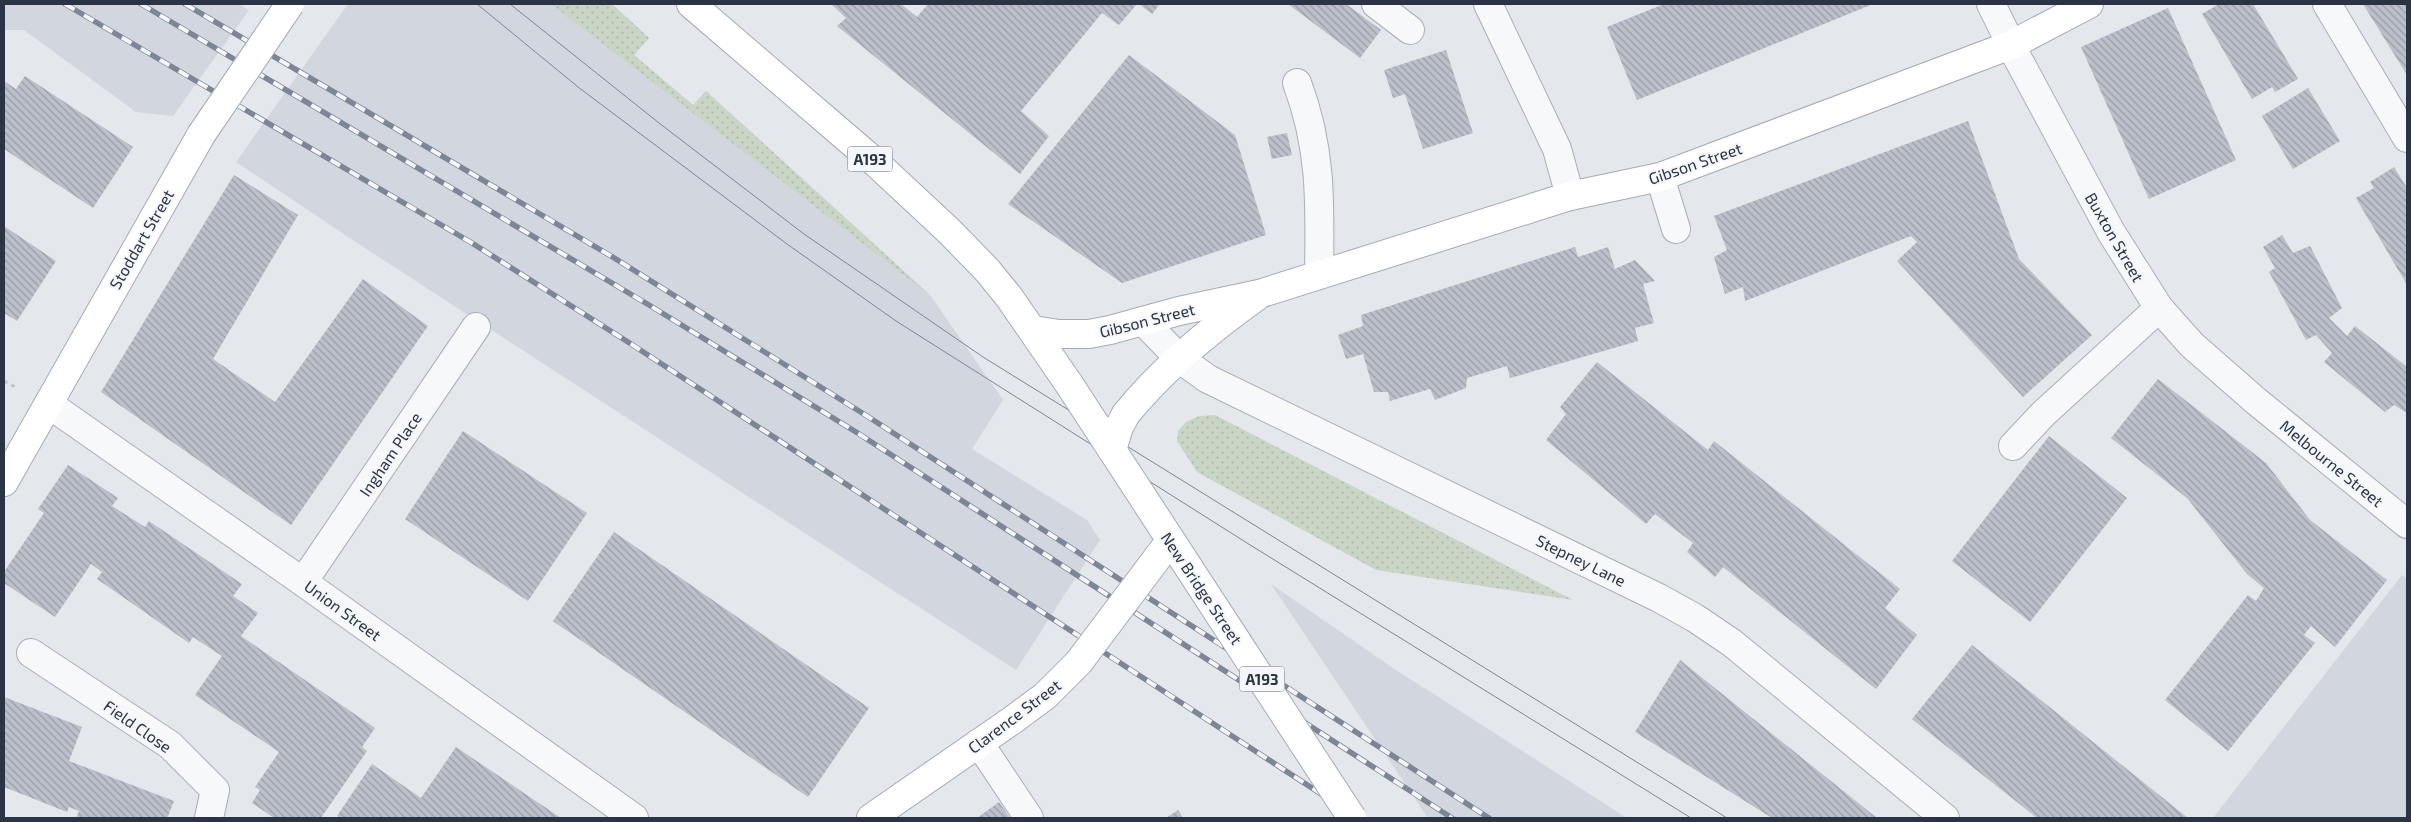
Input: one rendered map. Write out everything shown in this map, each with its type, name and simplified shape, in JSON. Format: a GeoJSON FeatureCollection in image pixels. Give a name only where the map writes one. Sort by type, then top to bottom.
{"type":"FeatureCollection","features":[{"type":"Feature","properties":{"kind":"main road","name":"Stoddart Street"},"geometry":{"type":"LineString","coordinates":[[4,482],[50,405],[102,307],[201,135],[290,4]]}},
{"type":"Feature","properties":{"kind":"main road","name":"A193"},"geometry":{"type":"LineString","coordinates":[[691,4],[876,163],[949,232],[987,270],[1033,330]]}},
{"type":"Feature","properties":{"kind":"main road","name":"Gibson Street"},"geometry":{"type":"LineString","coordinates":[[1033,330],[1059,334],[1089,334],[1196,307],[1259,294],[1570,196],[1660,178],[2011,45],[2088,4]]}},
{"type":"Feature","properties":{"kind":"main road","name":"Gibson Street"},"geometry":{"type":"LineString","coordinates":[[1112,450],[1119,427],[1126,414],[1149,388],[1180,359],[1259,294]]}},
{"type":"Feature","properties":{"kind":"main road","name":"New Bridge Street"},"geometry":{"type":"LineString","coordinates":[[1033,330],[1352,818]]}},
{"type":"Feature","properties":{"kind":"main road","name":"Clarence Street"},"geometry":{"type":"LineString","coordinates":[[871,818],[1044,696],[1080,662],[1170,541]]}},
{"type":"Feature","properties":{"kind":"street"},"geometry":{"type":"LineString","coordinates":[[1376,4],[1410,30]]}},
{"type":"Feature","properties":{"kind":"street"},"geometry":{"type":"LineString","coordinates":[[1488,4],[1558,149],[1570,196]]}},
{"type":"Feature","properties":{"kind":"street","name":"Buxton Street"},"geometry":{"type":"LineString","coordinates":[[1991,4],[2111,232],[2159,308],[2192,345],[2256,401]]}},
{"type":"Feature","properties":{"kind":"street"},"geometry":{"type":"LineString","coordinates":[[2327,4],[2407,138]]}},
{"type":"Feature","properties":{"kind":"street"},"geometry":{"type":"LineString","coordinates":[[1297,83],[1308,112],[1316,150],[1320,192],[1319,274]]}},
{"type":"Feature","properties":{"kind":"street"},"geometry":{"type":"LineString","coordinates":[[1660,178],[1676,228]]}},
{"type":"Feature","properties":{"kind":"street"},"geometry":{"type":"LineString","coordinates":[[2013,446],[2043,414],[2159,308]]}},
{"type":"Feature","properties":{"kind":"street","name":"Stepney Lane"},"geometry":{"type":"LineString","coordinates":[[1143,321],[1180,359],[1208,379],[1695,618],[1732,643],[1945,818]]}},
{"type":"Feature","properties":{"kind":"street","name":"Ingham Place"},"geometry":{"type":"LineString","coordinates":[[303,582],[476,327]]}},
{"type":"Feature","properties":{"kind":"street","name":"Melbourne Street"},"geometry":{"type":"LineString","coordinates":[[2256,401],[2407,524]]}},
{"type":"Feature","properties":{"kind":"street","name":"Union Street"},"geometry":{"type":"LineString","coordinates":[[50,405],[303,582],[634,818]]}},
{"type":"Feature","properties":{"kind":"street","name":"Field Close"},"geometry":{"type":"LineString","coordinates":[[31,653],[170,745],[215,790],[208,818]]}},
{"type":"Feature","properties":{"kind":"street"},"geometry":{"type":"LineString","coordinates":[[979,743],[1030,818]]}},
{"type":"Feature","properties":{"kind":"path"},"geometry":{"type":"LineString","coordinates":[[4,381],[9,384]]}},
{"type":"Feature","properties":{"kind":"shaded area"},"geometry":{"type":"Polygon","coordinates":[[[4,4],[238,4],[249,10],[173,116],[136,112],[24,30],[4,30],[4,4]]]}},
{"type":"Feature","properties":{"kind":"shaded area"},"geometry":{"type":"Polygon","coordinates":[[[348,4],[612,4],[649,38],[634,55],[693,105],[706,91],[930,295],[1003,400],[972,449],[1087,520],[1100,540],[1016,670],[348,237],[236,162],[348,4]]]}},
{"type":"Feature","properties":{"kind":"shaded area"},"geometry":{"type":"Polygon","coordinates":[[[2402,575],[2407,579],[2407,818],[2213,818],[2402,575]]]}},
{"type":"Feature","properties":{"kind":"shaded area"},"geometry":{"type":"Polygon","coordinates":[[[1271,584],[1396,670],[1627,818],[1428,818],[1271,584]]]}},
{"type":"Feature","properties":{"kind":"green space"},"geometry":{"type":"Polygon","coordinates":[[[551,4],[612,4],[649,38],[634,55],[693,105],[706,91],[930,295],[551,4]]]}},
{"type":"Feature","properties":{"kind":"green space"},"geometry":{"type":"Polygon","coordinates":[[[1215,415],[1573,600],[1376,570],[1197,472],[1177,441],[1178,431],[1186,422],[1199,416],[1215,415]]]}},
{"type":"Feature","properties":{"kind":"building"},"geometry":{"type":"Polygon","coordinates":[[[831,4],[901,4],[917,17],[928,4],[1137,4],[1119,25],[1102,13],[1021,111],[1049,136],[1020,174],[837,26],[846,18],[831,4]]]}},
{"type":"Feature","properties":{"kind":"building"},"geometry":{"type":"Polygon","coordinates":[[[1139,4],[1160,4],[1152,14],[1139,4]]]}},
{"type":"Feature","properties":{"kind":"building"},"geometry":{"type":"Polygon","coordinates":[[[1288,4],[1346,4],[1381,30],[1360,58],[1288,4]]]}},
{"type":"Feature","properties":{"kind":"building"},"geometry":{"type":"Polygon","coordinates":[[[1664,4],[1873,4],[1637,100],[1607,27],[1664,4]]]}},
{"type":"Feature","properties":{"kind":"building"},"geometry":{"type":"Polygon","coordinates":[[[2219,4],[2253,4],[2298,79],[2275,92],[2272,87],[2252,99],[2202,14],[2219,4]]]}},
{"type":"Feature","properties":{"kind":"building"},"geometry":{"type":"Polygon","coordinates":[[[2363,4],[2407,4],[2407,75],[2363,4]]]}},
{"type":"Feature","properties":{"kind":"building"},"geometry":{"type":"Polygon","coordinates":[[[2168,8],[2236,160],[2149,199],[2081,47],[2168,8]]]}},
{"type":"Feature","properties":{"kind":"building"},"geometry":{"type":"Polygon","coordinates":[[[1446,50],[1473,133],[1423,149],[1405,94],[1393,98],[1384,70],[1446,50]]]}},
{"type":"Feature","properties":{"kind":"building"},"geometry":{"type":"Polygon","coordinates":[[[1129,55],[1235,135],[1266,235],[1122,283],[1008,204],[1129,55]]]}},
{"type":"Feature","properties":{"kind":"building"},"geometry":{"type":"Polygon","coordinates":[[[25,76],[133,147],[93,208],[4,149],[4,81],[16,89],[25,76]]]}},
{"type":"Feature","properties":{"kind":"building"},"geometry":{"type":"Polygon","coordinates":[[[2308,88],[2340,141],[2293,169],[2262,116],[2308,88]]]}},
{"type":"Feature","properties":{"kind":"building"},"geometry":{"type":"Polygon","coordinates":[[[1968,121],[2019,259],[2092,335],[2023,397],[1897,261],[1917,242],[1911,236],[1745,301],[1743,287],[1725,294],[1714,257],[1727,250],[1714,216],[1968,121]]]}},
{"type":"Feature","properties":{"kind":"building"},"geometry":{"type":"Polygon","coordinates":[[[1287,133],[1292,155],[1272,159],[1267,137],[1287,133]]]}},
{"type":"Feature","properties":{"kind":"building"},"geometry":{"type":"Polygon","coordinates":[[[2394,167],[2407,188],[2407,285],[2356,198],[2374,188],[2370,182],[2394,167]]]}},
{"type":"Feature","properties":{"kind":"building"},"geometry":{"type":"Polygon","coordinates":[[[234,175],[298,215],[213,359],[275,402],[363,279],[428,326],[291,525],[101,392],[234,175]]]}},
{"type":"Feature","properties":{"kind":"building"},"geometry":{"type":"Polygon","coordinates":[[[4,226],[56,261],[17,321],[4,313],[4,226]]]}},
{"type":"Feature","properties":{"kind":"building"},"geometry":{"type":"Polygon","coordinates":[[[2282,235],[2293,253],[2310,246],[2342,308],[2329,318],[2347,336],[2355,326],[2407,367],[2407,413],[2394,405],[2385,412],[2324,362],[2332,353],[2316,335],[2306,340],[2269,272],[2275,268],[2263,247],[2282,235]]]}},
{"type":"Feature","properties":{"kind":"building"},"geometry":{"type":"Polygon","coordinates":[[[1575,247],[1578,257],[1608,247],[1615,269],[1635,260],[1655,281],[1643,284],[1654,323],[1635,328],[1638,341],[1510,378],[1507,366],[1467,378],[1466,388],[1435,400],[1430,389],[1390,401],[1388,392],[1374,392],[1363,354],[1346,359],[1338,335],[1363,326],[1361,315],[1575,247]]]}},
{"type":"Feature","properties":{"kind":"building"},"geometry":{"type":"Polygon","coordinates":[[[1597,362],[1708,450],[1714,441],[1900,589],[1885,608],[1917,635],[1876,689],[1723,567],[1715,577],[1687,552],[1693,543],[1655,514],[1646,524],[1546,440],[1566,414],[1560,407],[1597,362]]]}},
{"type":"Feature","properties":{"kind":"building"},"geometry":{"type":"Polygon","coordinates":[[[2158,379],[2266,463],[2310,520],[2387,580],[2335,647],[2311,626],[2304,635],[2315,643],[2228,751],[2165,700],[2248,595],[2256,601],[2264,588],[2247,574],[2187,498],[2111,438],[2158,379]]]}},
{"type":"Feature","properties":{"kind":"building"},"geometry":{"type":"Polygon","coordinates":[[[463,431],[587,513],[528,601],[405,519],[463,431]]]}},
{"type":"Feature","properties":{"kind":"building"},"geometry":{"type":"Polygon","coordinates":[[[2049,436],[2127,498],[2030,622],[1952,561],[2049,436]]]}},
{"type":"Feature","properties":{"kind":"building"},"geometry":{"type":"Polygon","coordinates":[[[68,465],[118,498],[112,506],[145,527],[149,521],[242,584],[233,596],[258,613],[241,636],[375,728],[362,747],[367,751],[321,818],[274,818],[252,803],[260,790],[255,787],[279,752],[195,695],[222,656],[193,637],[189,643],[97,579],[102,572],[91,564],[55,617],[4,583],[4,572],[44,513],[38,509],[68,465]]]}},
{"type":"Feature","properties":{"kind":"building"},"geometry":{"type":"Polygon","coordinates":[[[614,532],[869,708],[808,797],[553,621],[614,532]]]}},
{"type":"Feature","properties":{"kind":"building"},"geometry":{"type":"Polygon","coordinates":[[[1972,645],[2188,818],[2037,818],[1912,719],[1972,645]]]}},
{"type":"Feature","properties":{"kind":"building"},"geometry":{"type":"Polygon","coordinates":[[[1680,660],[1877,818],[1772,818],[1635,732],[1680,660]]]}},
{"type":"Feature","properties":{"kind":"building"},"geometry":{"type":"Polygon","coordinates":[[[4,697],[82,727],[69,761],[174,801],[167,818],[76,818],[79,811],[69,807],[67,812],[4,787],[4,697]]]}},
{"type":"Feature","properties":{"kind":"building"},"geometry":{"type":"Polygon","coordinates":[[[456,747],[561,818],[340,818],[337,816],[372,764],[421,798],[456,747]]]}},
{"type":"Feature","properties":{"kind":"building"},"geometry":{"type":"Polygon","coordinates":[[[999,802],[1010,818],[977,818],[999,802]]]}},
{"type":"Feature","properties":{"kind":"building"},"geometry":{"type":"Polygon","coordinates":[[[1178,810],[1183,818],[1166,818],[1178,810]]]}},
{"type":"Feature","properties":{"kind":"tram line"},"geometry":{"type":"LineString","coordinates":[[477,4],[578,87],[787,244],[896,321],[1247,543],[1691,818]]}},
{"type":"Feature","properties":{"kind":"tram line"},"geometry":{"type":"LineString","coordinates":[[510,4],[659,123],[804,234],[983,357],[1727,818]]}},
{"type":"Feature","properties":{"kind":"railway"},"geometry":{"type":"LineString","coordinates":[[65,4],[472,243],[628,342],[1358,818]]}},
{"type":"Feature","properties":{"kind":"railway"},"geometry":{"type":"LineString","coordinates":[[141,4],[649,305],[856,432],[1452,818]]}},
{"type":"Feature","properties":{"kind":"railway"},"geometry":{"type":"LineString","coordinates":[[185,4],[611,256],[867,416],[1489,818]]}}]}
